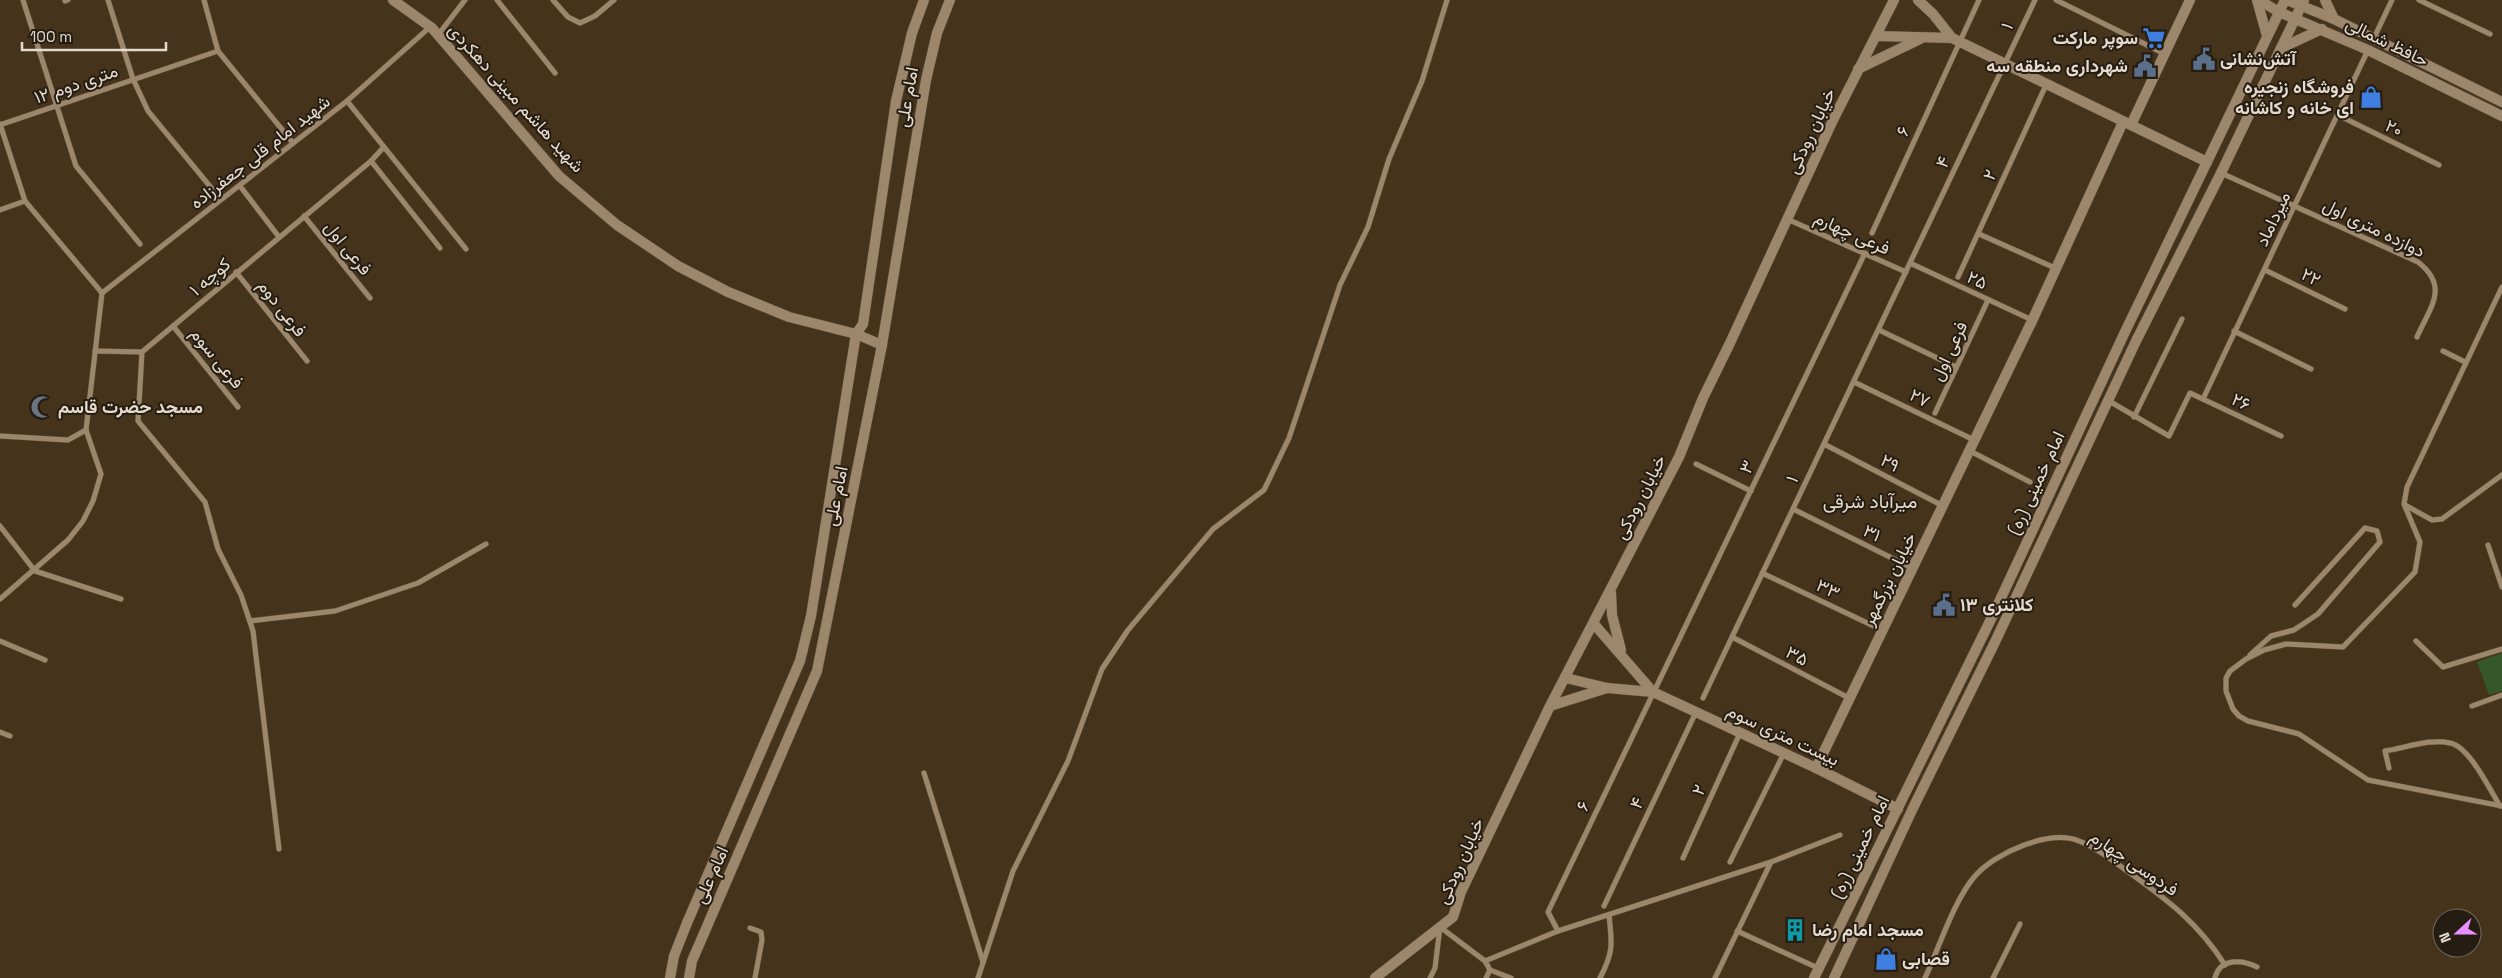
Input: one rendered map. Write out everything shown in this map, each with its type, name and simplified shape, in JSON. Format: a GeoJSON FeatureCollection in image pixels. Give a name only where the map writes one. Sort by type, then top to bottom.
{"type":"FeatureCollection","features":[{"type":"Feature","properties":{"kind":"main road","name":"شهید هاشم مبینی دهکردی"},"geometry":{"type":"LineString","coordinates":[[393,0],[434,31],[559,176],[617,226],[678,266],[728,292],[790,317],[856,334],[882,345]]}},
{"type":"Feature","properties":{"kind":"main road","name":"امام علی"},"geometry":{"type":"LineString","coordinates":[[670,978],[674,956],[687,923],[800,661],[810,616],[856,334],[863,324],[896,101],[912,32],[924,0]]}},
{"type":"Feature","properties":{"kind":"main road","name":"امام علی"},"geometry":{"type":"LineString","coordinates":[[689,978],[692,961],[704,930],[798,719],[818,667],[882,345],[926,80],[937,33],[950,0]]}},
{"type":"Feature","properties":{"kind":"main road","name":"خیابان رودکی"},"geometry":{"type":"LineString","coordinates":[[1375,978],[1453,917],[1461,892],[1550,706],[1679,457],[1703,398],[1787,219],[1858,69],[1894,0]]}},
{"type":"Feature","properties":{"kind":"main road"},"geometry":{"type":"LineString","coordinates":[[1918,0],[1955,39],[2207,162]]}},
{"type":"Feature","properties":{"kind":"main road"},"geometry":{"type":"LineString","coordinates":[[1929,0],[1933,14]]}},
{"type":"Feature","properties":{"kind":"main road"},"geometry":{"type":"LineString","coordinates":[[2166,54],[2190,0]]}},
{"type":"Feature","properties":{"kind":"main road"},"geometry":{"type":"LineString","coordinates":[[2258,0],[2268,34],[2276,32],[2286,38]]}},
{"type":"Feature","properties":{"kind":"main road","name":"حافظ شمالی"},"geometry":{"type":"LineString","coordinates":[[2258,0],[2294,20],[2322,29],[2368,50],[2502,116]]}},
{"type":"Feature","properties":{"kind":"main road","name":"حافظ شمالی"},"geometry":{"type":"LineString","coordinates":[[2286,0],[2302,3],[2373,40],[2502,102]]}},
{"type":"Feature","properties":{"kind":"main road","name":"امام خمینی (ره)"},"geometry":{"type":"LineString","coordinates":[[1817,973],[1993,615],[2124,334],[2286,0]]}},
{"type":"Feature","properties":{"kind":"main road"},"geometry":{"type":"LineString","coordinates":[[2325,0],[2334,19]]}},
{"type":"Feature","properties":{"kind":"main road","name":"امام خمینی (ره)"},"geometry":{"type":"LineString","coordinates":[[1834,978],[2136,341],[2221,173],[2302,3]]}},
{"type":"Feature","properties":{"kind":"main road"},"geometry":{"type":"LineString","coordinates":[[2281,48],[2322,29]]}},
{"type":"Feature","properties":{"kind":"main road"},"geometry":{"type":"LineString","coordinates":[[1876,36],[1955,39]]}},
{"type":"Feature","properties":{"kind":"main road"},"geometry":{"type":"LineString","coordinates":[[1858,69],[1922,38]]}},
{"type":"Feature","properties":{"kind":"main road"},"geometry":{"type":"LineString","coordinates":[[2368,50],[2373,40]]}},
{"type":"Feature","properties":{"kind":"main road","name":"خیابان بزرگمهر"},"geometry":{"type":"LineString","coordinates":[[1816,768],[2032,320],[2055,268],[2127,123],[2166,54]]}},
{"type":"Feature","properties":{"kind":"main road"},"geometry":{"type":"LineString","coordinates":[[2124,334],[2136,341]]}},
{"type":"Feature","properties":{"kind":"main road"},"geometry":{"type":"LineString","coordinates":[[1611,590],[1615,631],[1623,656]]}},
{"type":"Feature","properties":{"kind":"main road","name":"بیست متری سوم"},"geometry":{"type":"LineString","coordinates":[[1594,624],[1653,692]]}},
{"type":"Feature","properties":{"kind":"main road"},"geometry":{"type":"LineString","coordinates":[[800,661],[818,667]]}},
{"type":"Feature","properties":{"kind":"main road","name":"بیست متری سوم"},"geometry":{"type":"LineString","coordinates":[[1566,678],[1608,688],[1653,692],[1816,768],[1898,809]]}},
{"type":"Feature","properties":{"kind":"main road"},"geometry":{"type":"LineString","coordinates":[[1550,706],[1608,688]]}},
{"type":"Feature","properties":{"kind":"street"},"geometry":{"type":"LineString","coordinates":[[23,0],[76,166],[140,244]]}},
{"type":"Feature","properties":{"kind":"street"},"geometry":{"type":"LineString","coordinates":[[108,0],[134,79],[148,111],[213,190]]}},
{"type":"Feature","properties":{"kind":"street"},"geometry":{"type":"LineString","coordinates":[[204,0],[218,51],[293,143]]}},
{"type":"Feature","properties":{"kind":"street","name":"شهید امام قلی جعفرزاده"},"geometry":{"type":"LineString","coordinates":[[102,293],[434,31],[465,0]]}},
{"type":"Feature","properties":{"kind":"street"},"geometry":{"type":"LineString","coordinates":[[497,0],[555,73]]}},
{"type":"Feature","properties":{"kind":"street"},"geometry":{"type":"LineString","coordinates":[[553,0],[568,18],[580,23],[595,16],[614,0]]}},
{"type":"Feature","properties":{"kind":"street"},"geometry":{"type":"LineString","coordinates":[[978,978],[1013,871],[1068,761],[1102,669],[1128,630],[1213,529],[1264,490],[1289,438],[1340,285],[1368,227],[1389,159],[1422,81],[1447,0]]}},
{"type":"Feature","properties":{"kind":"street"},"geometry":{"type":"LineString","coordinates":[[1955,39],[1979,0]]}},
{"type":"Feature","properties":{"kind":"street","name":"۱"},"geometry":{"type":"LineString","coordinates":[[2004,64],[2035,0]]}},
{"type":"Feature","properties":{"kind":"street"},"geometry":{"type":"LineString","coordinates":[[2056,0],[2166,54]]}},
{"type":"Feature","properties":{"kind":"street"},"geometry":{"type":"LineString","coordinates":[[2373,40],[2392,0]]}},
{"type":"Feature","properties":{"kind":"street"},"geometry":{"type":"LineString","coordinates":[[2419,0],[2490,34]]}},
{"type":"Feature","properties":{"kind":"street","name":"۶"},"geometry":{"type":"LineString","coordinates":[[1872,233],[1955,39]]}},
{"type":"Feature","properties":{"kind":"street","name":"میرداماد"},"geometry":{"type":"LineString","coordinates":[[2203,399],[2368,50]]}},
{"type":"Feature","properties":{"kind":"street","name":"۱۲ متری دوم"},"geometry":{"type":"LineString","coordinates":[[0,124],[218,51]]}},
{"type":"Feature","properties":{"kind":"street","name":"۴"},"geometry":{"type":"LineString","coordinates":[[1906,272],[2004,64]]}},
{"type":"Feature","properties":{"kind":"street","name":"۲"},"geometry":{"type":"LineString","coordinates":[[1958,277],[2046,84]]}},
{"type":"Feature","properties":{"kind":"street"},"geometry":{"type":"LineString","coordinates":[[347,101],[466,249]]}},
{"type":"Feature","properties":{"kind":"street","name":"۲۰"},"geometry":{"type":"LineString","coordinates":[[2338,115],[2439,164]]}},
{"type":"Feature","properties":{"kind":"street"},"geometry":{"type":"LineString","coordinates":[[0,124],[25,201],[102,293],[86,430],[101,474],[93,501],[83,521],[68,540],[35,571],[0,599]]}},
{"type":"Feature","properties":{"kind":"street","name":"کوچه ۱"},"geometry":{"type":"LineString","coordinates":[[142,352],[371,161],[384,147]]}},
{"type":"Feature","properties":{"kind":"street"},"geometry":{"type":"LineString","coordinates":[[371,161],[440,248]]}},
{"type":"Feature","properties":{"kind":"street","name":"دوازده متری اول"},"geometry":{"type":"LineString","coordinates":[[2221,173],[2418,262],[2429,271],[2436,284],[2435,296],[2416,337]]}},
{"type":"Feature","properties":{"kind":"street"},"geometry":{"type":"LineString","coordinates":[[240,186],[279,237]]}},
{"type":"Feature","properties":{"kind":"street"},"geometry":{"type":"LineString","coordinates":[[0,210],[25,201]]}},
{"type":"Feature","properties":{"kind":"street","name":"فرعی اول"},"geometry":{"type":"LineString","coordinates":[[304,216],[370,298]]}},
{"type":"Feature","properties":{"kind":"street","name":"فرعی چهارم"},"geometry":{"type":"LineString","coordinates":[[1787,219],[1906,272]]}},
{"type":"Feature","properties":{"kind":"street"},"geometry":{"type":"LineString","coordinates":[[1979,234],[2055,268]]}},
{"type":"Feature","properties":{"kind":"street","name":"۳"},"geometry":{"type":"LineString","coordinates":[[1653,692],[1865,253]]}},
{"type":"Feature","properties":{"kind":"street","name":"۲۵"},"geometry":{"type":"LineString","coordinates":[[1910,263],[2032,320]]}},
{"type":"Feature","properties":{"kind":"street","name":"۲۲"},"geometry":{"type":"LineString","coordinates":[[2264,270],[2345,309]]}},
{"type":"Feature","properties":{"kind":"street","name":"فرعی دوم"},"geometry":{"type":"LineString","coordinates":[[236,272],[307,361]]}},
{"type":"Feature","properties":{"kind":"street","name":"۱"},"geometry":{"type":"LineString","coordinates":[[1703,698],[1906,272]]}},
{"type":"Feature","properties":{"kind":"street"},"geometry":{"type":"LineString","coordinates":[[2246,659],[2264,650],[2286,644],[2343,647],[2416,572],[2420,542],[2404,504],[2407,487],[2502,287]]}},
{"type":"Feature","properties":{"kind":"street","name":"فرعی اول"},"geometry":{"type":"LineString","coordinates":[[1935,413],[1988,300]]}},
{"type":"Feature","properties":{"kind":"street"},"geometry":{"type":"LineString","coordinates":[[2109,401],[2134,417],[2182,319]]}},
{"type":"Feature","properties":{"kind":"street","name":"فرعی سوم"},"geometry":{"type":"LineString","coordinates":[[173,326],[238,408]]}},
{"type":"Feature","properties":{"kind":"street"},"geometry":{"type":"LineString","coordinates":[[1879,330],[1956,367]]}},
{"type":"Feature","properties":{"kind":"street"},"geometry":{"type":"LineString","coordinates":[[2234,331],[2311,369]]}},
{"type":"Feature","properties":{"kind":"street"},"geometry":{"type":"LineString","coordinates":[[2443,350],[2465,362]]}},
{"type":"Feature","properties":{"kind":"street"},"geometry":{"type":"LineString","coordinates":[[95,351],[142,352],[138,421],[205,502],[218,549],[240,595],[250,622],[253,631],[279,849]]}},
{"type":"Feature","properties":{"kind":"street","name":"۲۷"},"geometry":{"type":"LineString","coordinates":[[1854,382],[1974,440]]}},
{"type":"Feature","properties":{"kind":"street","name":"۲۶"},"geometry":{"type":"LineString","coordinates":[[2134,417],[2170,436],[2190,393],[2281,436]]}},
{"type":"Feature","properties":{"kind":"street"},"geometry":{"type":"LineString","coordinates":[[0,436],[68,440],[86,430]]}},
{"type":"Feature","properties":{"kind":"street","name":"۲۹"},"geometry":{"type":"LineString","coordinates":[[1824,444],[1943,506]]}},
{"type":"Feature","properties":{"kind":"street"},"geometry":{"type":"LineString","coordinates":[[1969,451],[2030,482]]}},
{"type":"Feature","properties":{"kind":"street"},"geometry":{"type":"LineString","coordinates":[[1696,464],[1750,491]]}},
{"type":"Feature","properties":{"kind":"street"},"geometry":{"type":"LineString","coordinates":[[2404,504],[2432,520],[2442,519],[2502,475]]}},
{"type":"Feature","properties":{"kind":"street","name":"۳۱"},"geometry":{"type":"LineString","coordinates":[[1793,509],[1913,568]]}},
{"type":"Feature","properties":{"kind":"street"},"geometry":{"type":"LineString","coordinates":[[0,526],[35,571],[122,599]]}},
{"type":"Feature","properties":{"kind":"street"},"geometry":{"type":"LineString","coordinates":[[2295,605],[2365,528],[2377,531],[2380,542],[2318,614],[2294,630],[2272,636],[2230,671],[2226,678],[2226,691],[2239,716],[2248,721],[2299,734],[2368,780],[2501,806]]}},
{"type":"Feature","properties":{"kind":"street"},"geometry":{"type":"LineString","coordinates":[[250,622],[335,611],[418,583],[486,544]]}},
{"type":"Feature","properties":{"kind":"street"},"geometry":{"type":"LineString","coordinates":[[2488,545],[2502,587]]}},
{"type":"Feature","properties":{"kind":"street","name":"۳۳"},"geometry":{"type":"LineString","coordinates":[[1762,574],[1883,630]]}},
{"type":"Feature","properties":{"kind":"street","name":"۳۵"},"geometry":{"type":"LineString","coordinates":[[1732,637],[1850,698]]}},
{"type":"Feature","properties":{"kind":"street"},"geometry":{"type":"LineString","coordinates":[[0,641],[45,660]]}},
{"type":"Feature","properties":{"kind":"street"},"geometry":{"type":"LineString","coordinates":[[2416,641],[2443,667],[2502,649]]}},
{"type":"Feature","properties":{"kind":"street","name":"۶"},"geometry":{"type":"LineString","coordinates":[[1558,931],[1548,912],[1653,692]]}},
{"type":"Feature","properties":{"kind":"street"},"geometry":{"type":"LineString","coordinates":[[2472,706],[2502,695]]}},
{"type":"Feature","properties":{"kind":"street","name":"۴"},"geometry":{"type":"LineString","coordinates":[[1604,906],[1696,712]]}},
{"type":"Feature","properties":{"kind":"street"},"geometry":{"type":"LineString","coordinates":[[0,732],[10,736]]}},
{"type":"Feature","properties":{"kind":"street","name":"۲"},"geometry":{"type":"LineString","coordinates":[[1684,858],[1740,733]]}},
{"type":"Feature","properties":{"kind":"street"},"geometry":{"type":"LineString","coordinates":[[2389,768],[2385,751],[2452,742],[2468,754],[2501,806]]}},
{"type":"Feature","properties":{"kind":"street"},"geometry":{"type":"LineString","coordinates":[[1730,862],[1784,753]]}},
{"type":"Feature","properties":{"kind":"street"},"geometry":{"type":"LineString","coordinates":[[924,773],[984,962]]}},
{"type":"Feature","properties":{"kind":"street"},"geometry":{"type":"LineString","coordinates":[[1485,961],[1558,931],[1771,862],[1840,836]]}},
{"type":"Feature","properties":{"kind":"street","name":"فردوسی چهارم"},"geometry":{"type":"LineString","coordinates":[[1924,978],[1945,932],[1974,877],[1987,865],[2006,853],[2053,838],[2078,840],[2106,856],[2147,885],[2188,917],[2209,940],[2225,965]]}},
{"type":"Feature","properties":{"kind":"street"},"geometry":{"type":"LineString","coordinates":[[1715,978],[1771,862]]}},
{"type":"Feature","properties":{"kind":"street"},"geometry":{"type":"LineString","coordinates":[[1600,978],[1609,961],[1612,947],[1609,915]]}},
{"type":"Feature","properties":{"kind":"street"},"geometry":{"type":"LineString","coordinates":[[1993,978],[2020,924]]}},
{"type":"Feature","properties":{"kind":"street"},"geometry":{"type":"LineString","coordinates":[[1440,927],[1485,961],[1490,970],[1511,978]]}},
{"type":"Feature","properties":{"kind":"street"},"geometry":{"type":"LineString","coordinates":[[1430,978],[1435,968],[1440,927]]}},
{"type":"Feature","properties":{"kind":"street"},"geometry":{"type":"LineString","coordinates":[[750,928],[761,932],[762,940],[755,978]]}},
{"type":"Feature","properties":{"kind":"street"},"geometry":{"type":"LineString","coordinates":[[1737,931],[1817,973]]}},
{"type":"Feature","properties":{"kind":"street"},"geometry":{"type":"LineString","coordinates":[[2215,978],[2216,974],[2225,965],[2238,960],[2257,967]]}},
{"type":"Feature","properties":{"kind":"street"},"geometry":{"type":"LineString","coordinates":[[1486,978],[1490,970]]}},
{"type":"Feature","properties":{"kind":"green space"},"geometry":{"type":"Polygon","coordinates":[[[2502,653],[2502,691],[2489,695],[2477,662],[2502,653]]]}},
{"type":"Feature","properties":{"kind":"place","name":"سوپر مارکت"},"geometry":{"type":"Point","coordinates":[2154,38]}},
{"type":"Feature","properties":{"kind":"place","name":"آتش‌نشانی"},"geometry":{"type":"Point","coordinates":[2204,59]}},
{"type":"Feature","properties":{"kind":"place","name":"شهرداری منطقه سه"},"geometry":{"type":"Point","coordinates":[2145,66]}},
{"type":"Feature","properties":{"kind":"place","name":"فروشگاه زنجیره ای خانه و کاشانه"},"geometry":{"type":"Point","coordinates":[2371,97]}},
{"type":"Feature","properties":{"kind":"place","name":"مسجد حضرت قاسم"},"geometry":{"type":"Point","coordinates":[42,407]}},
{"type":"Feature","properties":{"kind":"place","name":"کلانتری ۱۳"},"geometry":{"type":"Point","coordinates":[1944,605]}},
{"type":"Feature","properties":{"kind":"place","name":"مسجد امام رضا"},"geometry":{"type":"Point","coordinates":[1795,930]}},
{"type":"Feature","properties":{"kind":"place","name":"قصابی"},"geometry":{"type":"Point","coordinates":[1886,959]}},
{"type":"Feature","properties":{"kind":"district","name":"میرآباد شرقی"},"geometry":{"type":"Point","coordinates":[1870,501]}}]}
